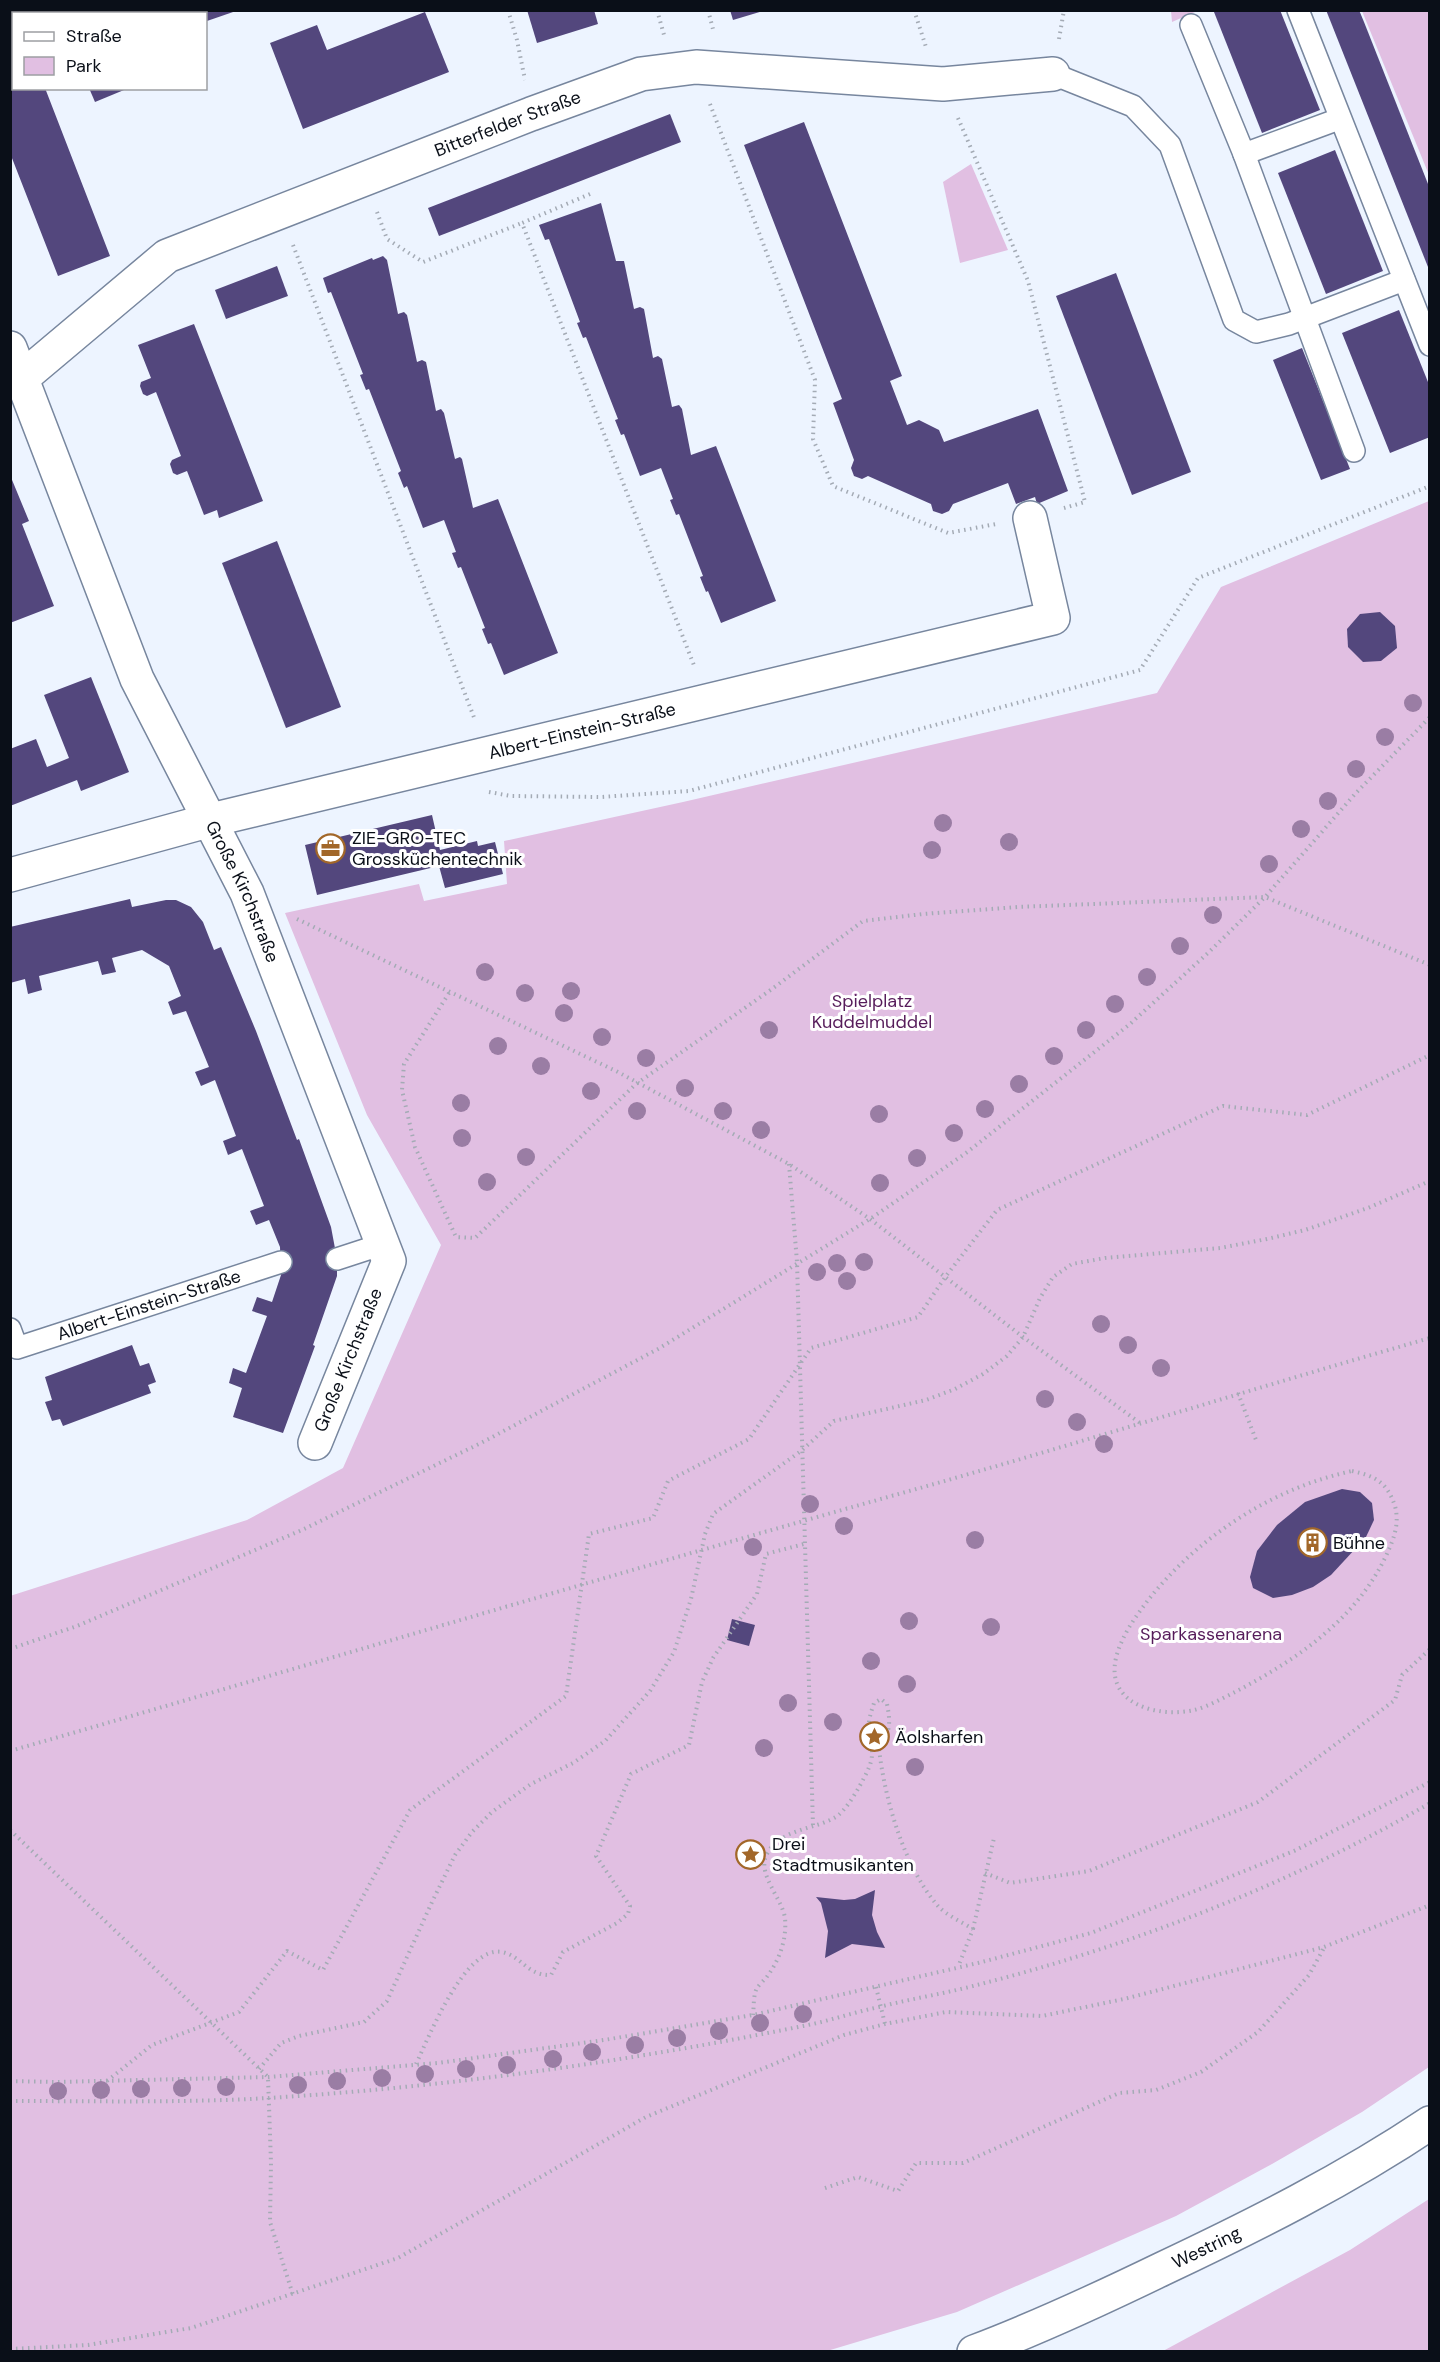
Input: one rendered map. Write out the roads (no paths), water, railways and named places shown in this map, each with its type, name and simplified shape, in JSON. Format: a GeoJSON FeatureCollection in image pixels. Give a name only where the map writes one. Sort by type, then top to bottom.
{"type":"FeatureCollection","features":[{"type":"Feature","properties":{"kind":"street","name":"Bitterfelder Straße"},"geometry":{"type":"LineString","coordinates":[[22,378],[167,256],[531,114],[641,74],[696,67],[943,84],[1053,74]]}},
{"type":"Feature","properties":{"kind":"street","name":"Große Kirchstraße"},"geometry":{"type":"LineString","coordinates":[[10,348],[137,679],[247,893],[389,1261],[315,1443]]}},
{"type":"Feature","properties":{"kind":"street","name":"Albert-Einstein-Straße"},"geometry":{"type":"LineString","coordinates":[[10,875],[211,820],[1053,618],[1030,518]]}},
{"type":"Feature","properties":{"kind":"street","name":"Westring"},"geometry":{"type":"LineString","coordinates":[[974,2352],[1065,2315],[1225,2240],[1325,2186],[1430,2123]]}},
{"type":"Feature","properties":{"kind":"lane"},"geometry":{"type":"LineString","coordinates":[[1298,10],[1430,345]]}},
{"type":"Feature","properties":{"kind":"lane"},"geometry":{"type":"LineString","coordinates":[[1191,25],[1244,154],[1354,451]]}},
{"type":"Feature","properties":{"kind":"lane"},"geometry":{"type":"LineString","coordinates":[[1053,74],[1133,106],[1170,144],[1234,320],[1256,332],[1289,324],[1404,280]]}},
{"type":"Feature","properties":{"kind":"lane"},"geometry":{"type":"LineString","coordinates":[[1244,154],[1340,119]]}},
{"type":"Feature","properties":{"kind":"lane"},"geometry":{"type":"LineString","coordinates":[[338,1258],[383,1244]]}},
{"type":"Feature","properties":{"kind":"lane","name":"Albert-Einstein-Straße"},"geometry":{"type":"LineString","coordinates":[[12,1345],[281,1262]]}},
{"type":"Feature","properties":{"kind":"place","name":"ZIE-GRO-TEC Grossküchentechnik"},"geometry":{"type":"Point","coordinates":[331,848]}},
{"type":"Feature","properties":{"kind":"place","name":"Bühne"},"geometry":{"type":"Point","coordinates":[1312,1543]}},
{"type":"Feature","properties":{"kind":"place","name":"Äolsharfen"},"geometry":{"type":"Point","coordinates":[874,1737]}},
{"type":"Feature","properties":{"kind":"place","name":"Drei Stadtmusikanten"},"geometry":{"type":"Point","coordinates":[751,1854]}},
{"type":"Feature","properties":{"kind":"park label","name":"Spielplatz Kuddelmuddel"},"geometry":{"type":"Point","coordinates":[872,1011]}},
{"type":"Feature","properties":{"kind":"park label","name":"Sparkassenarena"},"geometry":{"type":"Point","coordinates":[1211,1634]}}]}
